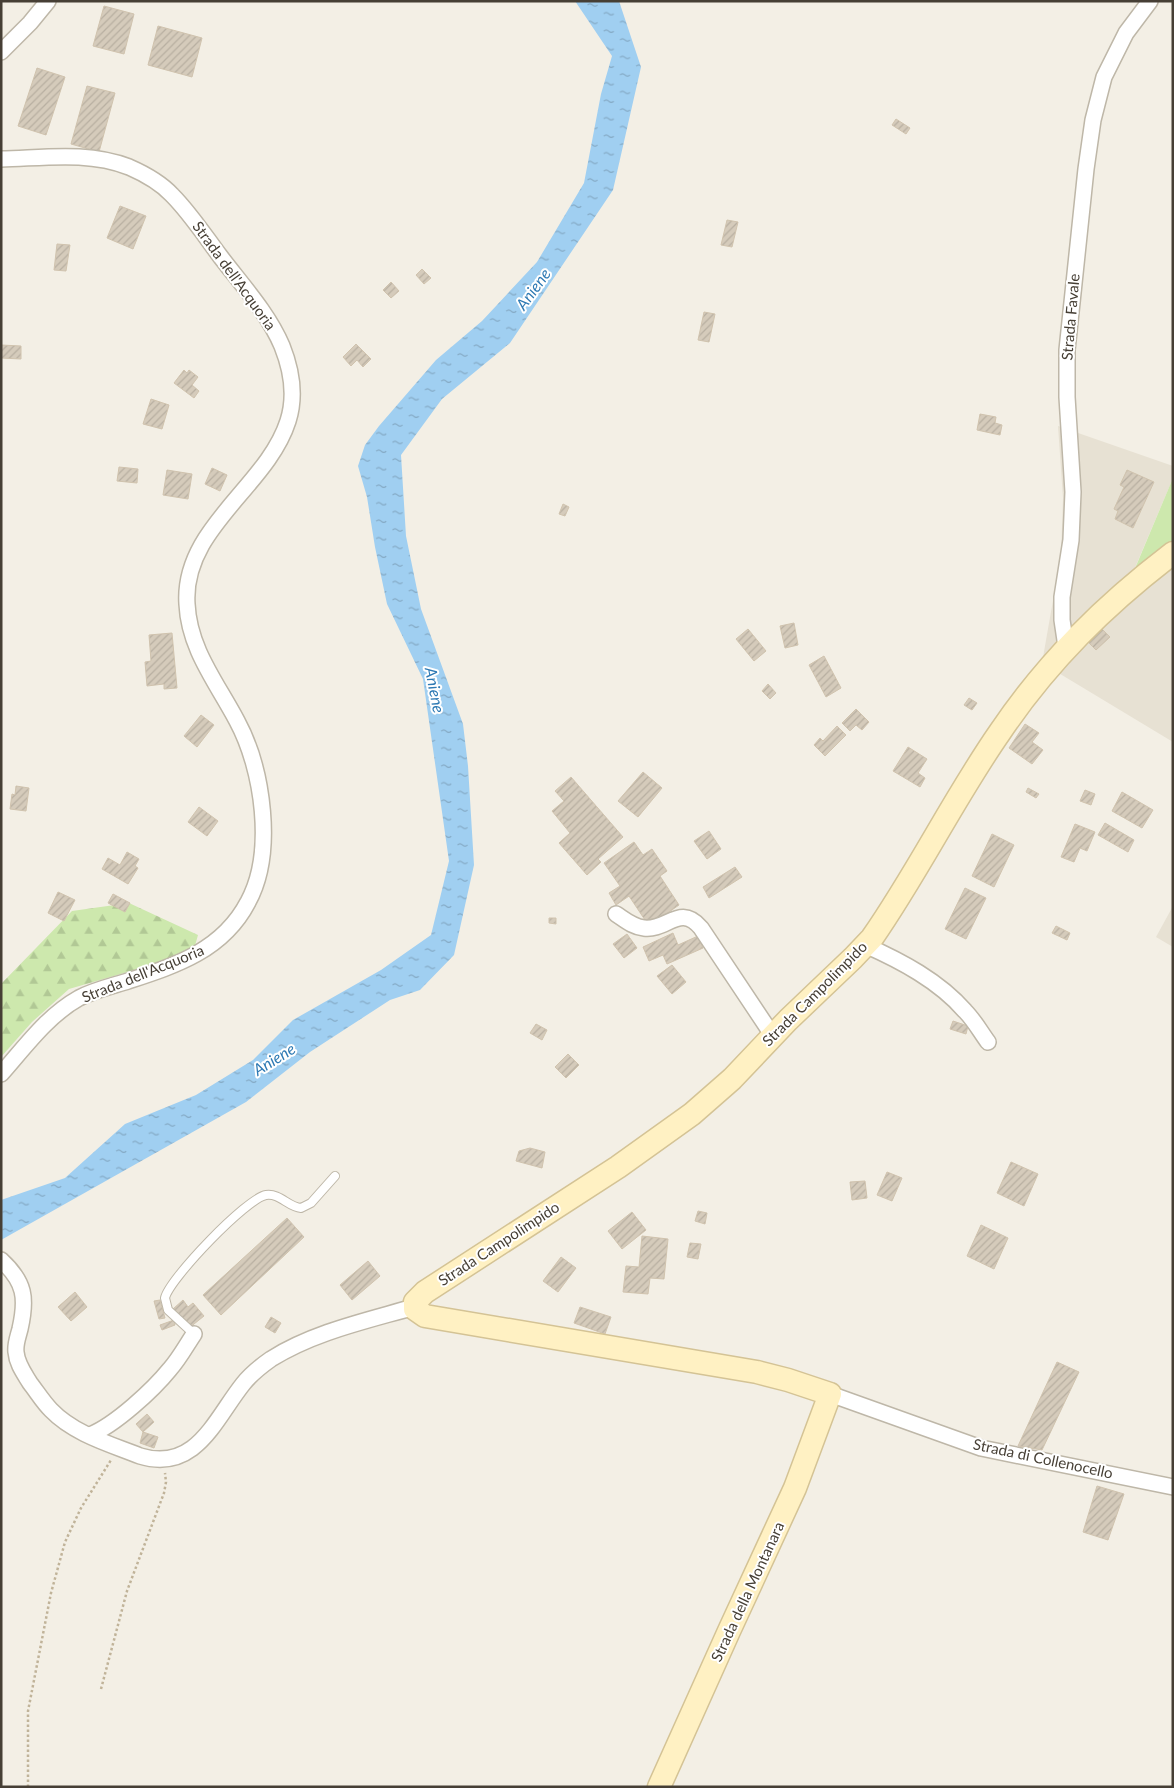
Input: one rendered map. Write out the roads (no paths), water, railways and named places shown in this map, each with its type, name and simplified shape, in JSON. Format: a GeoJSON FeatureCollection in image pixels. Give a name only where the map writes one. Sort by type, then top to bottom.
{"type":"FeatureCollection","features":[{"type":"Feature","properties":{"kind":"street"},"geometry":{"type":"LineString","coordinates":[[1,52],[48,1]]}},
{"type":"Feature","properties":{"kind":"street","name":"Strada Favale"},"geometry":{"type":"LineString","coordinates":[[1066,647],[1062,620],[1062,597],[1071,540],[1073,492],[1067,397],[1067,350],[1086,169],[1093,120],[1104,77],[1121,41],[1150,1]]}},
{"type":"Feature","properties":{"kind":"street","name":"Strada dell'Acquoria"},"geometry":{"type":"LineString","coordinates":[[1,159],[72,156],[92,158],[123,165],[157,182],[181,204],[273,328],[286,358],[292,378],[293,391],[290,416],[283,437],[273,454],[209,533],[197,556],[190,576],[187,593],[190,629],[197,650],[244,736],[253,759],[258,783],[263,848],[252,896],[236,922],[210,947],[151,973],[96,990],[66,1007],[42,1028],[1,1074]]}},
{"type":"Feature","properties":{"kind":"street","name":"Strada Campolimpido"},"geometry":{"type":"LineString","coordinates":[[414,1307],[418,1297],[425,1292],[618,1167],[678,1125],[712,1097],[865,945],[883,922],[998,734],[1024,697],[1066,647],[1132,585],[1173,553]]}},
{"type":"Feature","properties":{"kind":"street"},"geometry":{"type":"LineString","coordinates":[[616,914],[633,926],[645,929],[681,917],[694,921],[701,928],[773,1036]]}},
{"type":"Feature","properties":{"kind":"street"},"geometry":{"type":"LineString","coordinates":[[865,945],[907,966],[941,989],[965,1010],[988,1042]]}},
{"type":"Feature","properties":{"kind":"street"},"geometry":{"type":"LineString","coordinates":[[1,1260],[15,1276],[23,1292],[24,1308],[16,1349],[19,1366],[50,1410],[68,1424],[90,1435],[146,1458],[162,1459],[186,1452],[204,1438],[243,1384],[271,1359],[325,1334],[414,1307],[422,1314],[434,1317],[757,1372],[830,1394]]}},
{"type":"Feature","properties":{"kind":"street"},"geometry":{"type":"LineString","coordinates":[[90,1435],[117,1419],[161,1379],[178,1359],[194,1334]]}},
{"type":"Feature","properties":{"kind":"street","name":"Strada di Collenocello"},"geometry":{"type":"LineString","coordinates":[[830,1394],[981,1448],[1173,1487]]}},
{"type":"Feature","properties":{"kind":"street","name":"Strada della Montanara"},"geometry":{"type":"LineString","coordinates":[[659,1787],[728,1631],[793,1495],[830,1394]]}},
{"type":"Feature","properties":{"kind":"lane"},"geometry":{"type":"LineString","coordinates":[[194,1334],[168,1310],[165,1298],[171,1284],[204,1247],[254,1200],[266,1195],[275,1196],[292,1206],[301,1208],[311,1203],[334,1176]]}},
{"type":"Feature","properties":{"kind":"water","name":"Aniene"},"geometry":{"type":"Polygon","coordinates":[[[575,1],[619,1],[641,67],[613,190],[510,343],[442,399],[401,455],[406,536],[421,609],[463,724],[468,766],[474,865],[454,955],[420,990],[390,1000],[310,1052],[246,1102],[1,1240],[1,1200],[65,1178],[125,1124],[196,1095],[253,1060],[293,1020],[381,970],[431,935],[449,861],[423,679],[387,604],[367,497],[358,466],[365,445],[436,360],[482,321],[537,262],[584,183],[601,94],[612,56],[575,1]]]}}]}
